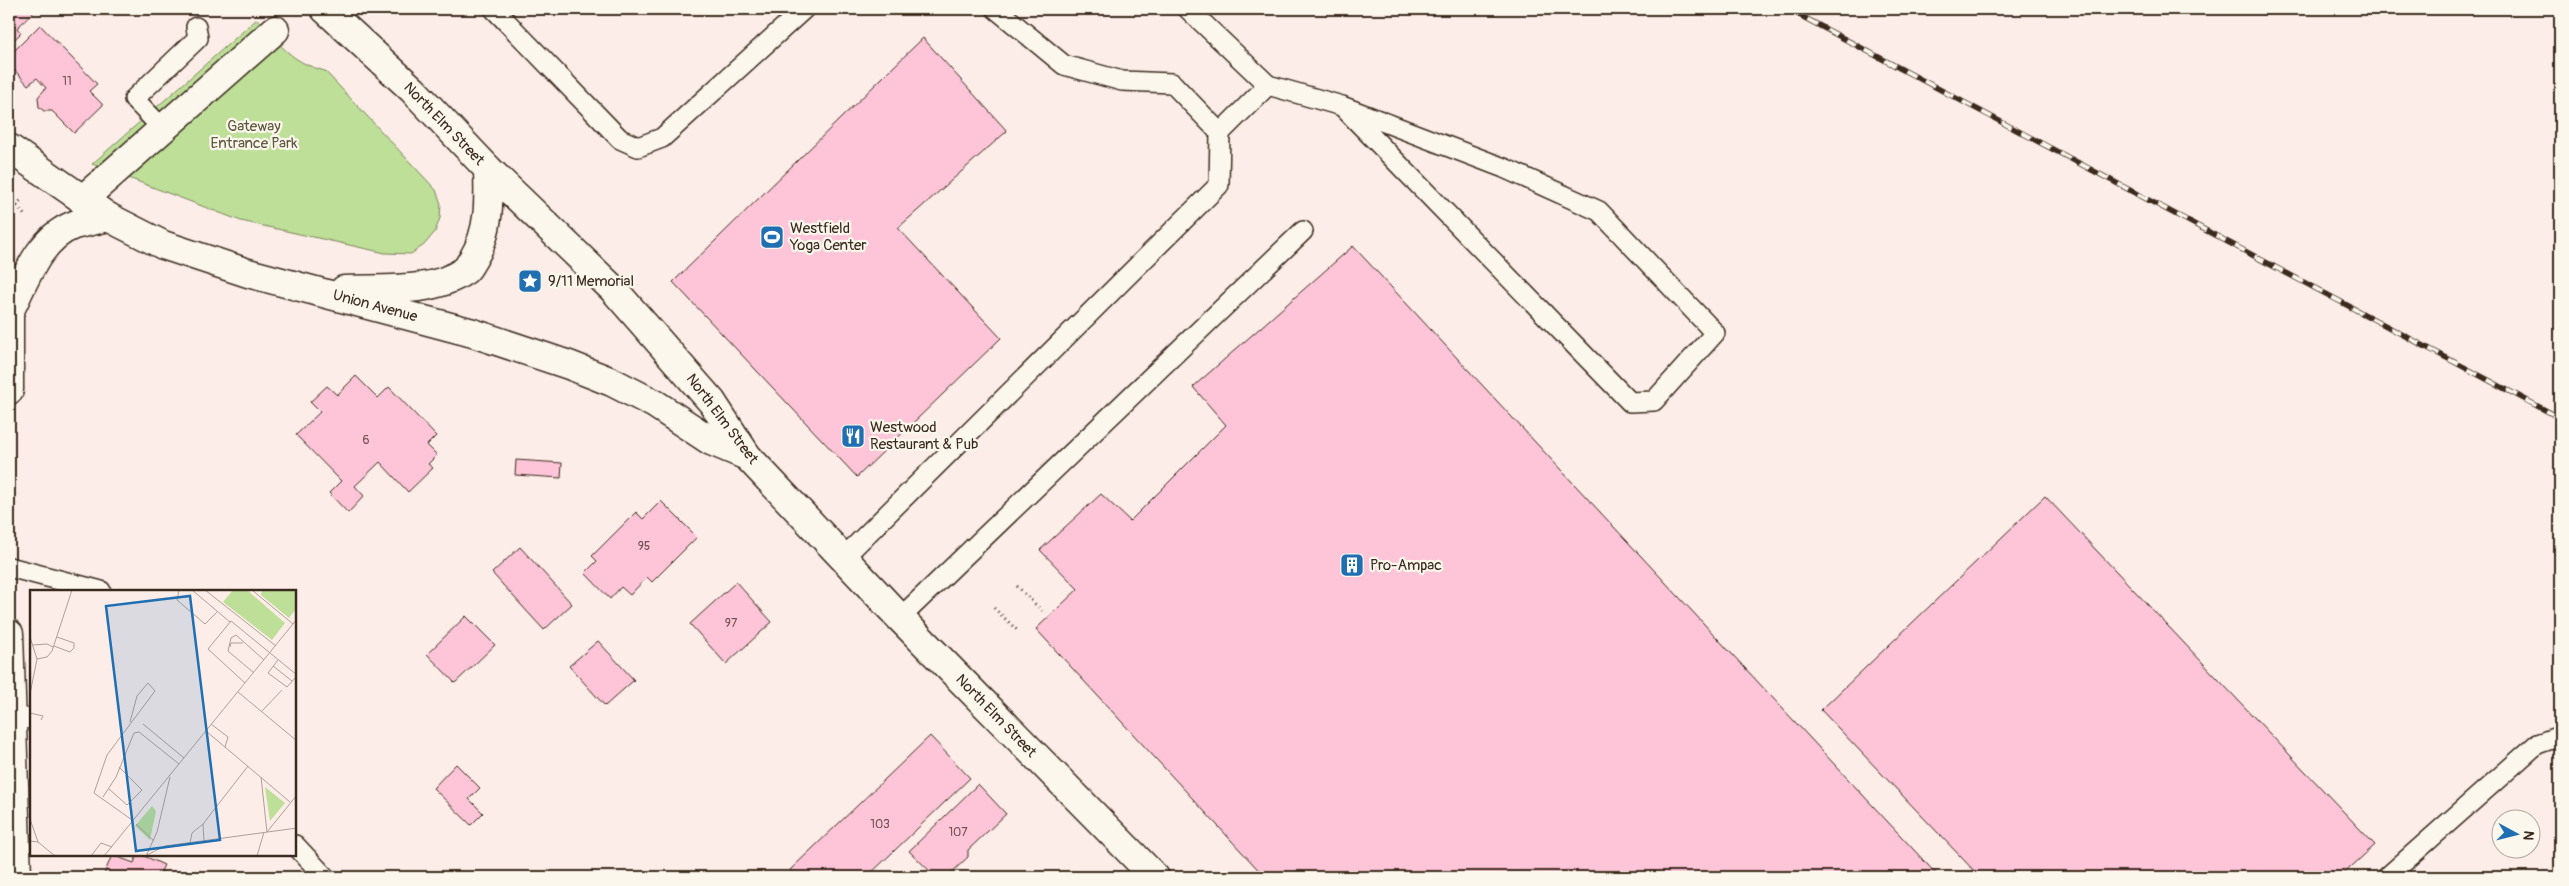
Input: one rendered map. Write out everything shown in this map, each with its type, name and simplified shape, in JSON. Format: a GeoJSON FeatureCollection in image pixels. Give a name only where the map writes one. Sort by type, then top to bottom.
{"type":"FeatureCollection","features":[{"type":"Feature","properties":{"kind":"main road","name":"North Elm Street"},"geometry":{"type":"LineString","coordinates":[[325,9],[413,90],[488,169],[628,305],[712,402],[747,456],[900,618],[1151,876]]}},
{"type":"Feature","properties":{"kind":"main road"},"geometry":{"type":"LineString","coordinates":[[82,200],[275,30]]}},
{"type":"Feature","properties":{"kind":"main road","name":"Union Avenue"},"geometry":{"type":"LineString","coordinates":[[9,148],[108,218],[162,245],[208,262],[473,333],[569,365],[612,382],[655,404],[711,441],[747,456]]}},
{"type":"Feature","properties":{"kind":"main road"},"geometry":{"type":"LineString","coordinates":[[318,291],[440,283],[465,271],[485,231],[489,199],[488,169]]}},
{"type":"Feature","properties":{"kind":"main road"},"geometry":{"type":"LineString","coordinates":[[9,390],[9,307],[32,265],[52,239],[73,226],[108,218]]}},
{"type":"Feature","properties":{"kind":"main road"},"geometry":{"type":"LineString","coordinates":[[9,634],[21,718],[18,877]]}},
{"type":"Feature","properties":{"kind":"lane"},"geometry":{"type":"LineString","coordinates":[[494,9],[620,139],[638,147],[662,138],[804,9]]}},
{"type":"Feature","properties":{"kind":"lane"},"geometry":{"type":"LineString","coordinates":[[996,9],[1064,65],[1122,81],[1172,83],[1220,133]]}},
{"type":"Feature","properties":{"kind":"lane"},"geometry":{"type":"LineString","coordinates":[[1188,9],[1268,85],[1342,106],[1504,168],[1599,211],[1715,333],[1654,401],[1630,402],[1342,106]]}},
{"type":"Feature","properties":{"kind":"lane"},"geometry":{"type":"LineString","coordinates":[[163,128],[134,99],[198,38],[196,27]]}},
{"type":"Feature","properties":{"kind":"lane"},"geometry":{"type":"LineString","coordinates":[[843,558],[1219,185],[1220,133],[1268,85]]}},
{"type":"Feature","properties":{"kind":"lane"},"geometry":{"type":"LineString","coordinates":[[900,618],[1303,231]]}},
{"type":"Feature","properties":{"kind":"lane"},"geometry":{"type":"LineString","coordinates":[[9,567],[97,590]]}},
{"type":"Feature","properties":{"kind":"lane"},"geometry":{"type":"LineString","coordinates":[[2387,877],[2537,744],[2560,736]]}},
{"type":"Feature","properties":{"kind":"lane"},"geometry":{"type":"LineString","coordinates":[[296,846],[325,877]]}},
{"type":"Feature","properties":{"kind":"path"},"geometry":{"type":"LineString","coordinates":[[9,212],[27,194]]}},
{"type":"Feature","properties":{"kind":"path"},"geometry":{"type":"LineString","coordinates":[[1018,586],[1042,611]]}},
{"type":"Feature","properties":{"kind":"path"},"geometry":{"type":"LineString","coordinates":[[994,608],[1019,632]]}},
{"type":"Feature","properties":{"kind":"green space","name":"Gateway Entrance Park"},"geometry":{"type":"Polygon","coordinates":[[[257,19],[286,51],[303,63],[325,71],[436,190],[441,204],[440,218],[435,232],[424,245],[411,254],[385,253],[241,221],[92,164],[257,19]]]}},
{"type":"Feature","properties":{"kind":"building"},"geometry":{"type":"Polygon","coordinates":[[[9,9],[37,9],[17,28],[21,33],[9,45],[9,9]]]}},
{"type":"Feature","properties":{"kind":"building"},"geometry":{"type":"Polygon","coordinates":[[[40,25],[97,84],[89,91],[103,105],[74,133],[52,111],[44,111],[39,107],[38,97],[46,88],[37,78],[28,85],[9,64],[9,56],[40,25]]]}},
{"type":"Feature","properties":{"kind":"building"},"geometry":{"type":"Polygon","coordinates":[[[923,38],[1007,131],[898,228],[1001,338],[857,477],[673,282],[923,38]]]}},
{"type":"Feature","properties":{"kind":"building","name":"Pro-Ampac"},"geometry":{"type":"Polygon","coordinates":[[[1353,246],[1939,877],[1265,877],[1036,629],[1078,589],[1040,550],[1101,494],[1130,521],[1226,425],[1193,387],[1353,246]]]}},
{"type":"Feature","properties":{"kind":"building"},"geometry":{"type":"Polygon","coordinates":[[[356,376],[378,398],[389,387],[436,436],[427,445],[437,455],[428,464],[433,468],[408,492],[380,462],[355,486],[364,496],[348,513],[329,493],[341,481],[296,435],[320,412],[310,402],[327,386],[337,395],[356,376]]]}},
{"type":"Feature","properties":{"kind":"building"},"geometry":{"type":"Polygon","coordinates":[[[516,460],[562,463],[561,478],[515,475],[516,460]]]}},
{"type":"Feature","properties":{"kind":"building"},"geometry":{"type":"Polygon","coordinates":[[[2045,496],[2375,845],[2340,877],[1980,877],[1821,710],[2045,496]]]}},
{"type":"Feature","properties":{"kind":"building"},"geometry":{"type":"Polygon","coordinates":[[[661,501],[697,537],[652,582],[647,577],[630,595],[621,587],[610,599],[585,573],[597,561],[592,556],[636,512],[643,519],[661,501]]]}},
{"type":"Feature","properties":{"kind":"building"},"geometry":{"type":"Polygon","coordinates":[[[520,547],[572,604],[544,630],[492,573],[520,547]]]}},
{"type":"Feature","properties":{"kind":"building"},"geometry":{"type":"Polygon","coordinates":[[[736,582],[772,622],[726,664],[690,624],[736,582]]]}},
{"type":"Feature","properties":{"kind":"building"},"geometry":{"type":"Polygon","coordinates":[[[466,616],[495,645],[455,683],[427,654],[466,616]]]}},
{"type":"Feature","properties":{"kind":"building"},"geometry":{"type":"Polygon","coordinates":[[[598,641],[634,680],[605,706],[569,666],[598,641]]]}},
{"type":"Feature","properties":{"kind":"building"},"geometry":{"type":"Polygon","coordinates":[[[930,736],[970,778],[867,877],[797,877],[790,870],[930,736]]]}},
{"type":"Feature","properties":{"kind":"building"},"geometry":{"type":"Polygon","coordinates":[[[456,764],[480,788],[469,799],[483,813],[471,825],[433,788],[456,764]]]}},
{"type":"Feature","properties":{"kind":"building"},"geometry":{"type":"Polygon","coordinates":[[[978,784],[1006,814],[968,850],[968,857],[947,877],[936,877],[909,851],[978,784]]]}},
{"type":"Feature","properties":{"kind":"building"},"geometry":{"type":"Polygon","coordinates":[[[112,856],[134,863],[137,856],[144,856],[164,865],[161,871],[175,877],[103,877],[112,856]]]}},
{"type":"Feature","properties":{"kind":"railway"},"geometry":{"type":"LineString","coordinates":[[1788,9],[2560,418]]}},
{"type":"Feature","properties":{"kind":"place","name":"Westfield Yoga Center"},"geometry":{"type":"Point","coordinates":[772,237]}},
{"type":"Feature","properties":{"kind":"place","name":"9/11 Memorial"},"geometry":{"type":"Point","coordinates":[530,281]}},
{"type":"Feature","properties":{"kind":"place","name":"Westwood Restaurant & Pub"},"geometry":{"type":"Point","coordinates":[853,436]}},
{"type":"Feature","properties":{"kind":"place","name":"Pro-Ampac"},"geometry":{"type":"Point","coordinates":[1352,565]}}]}
